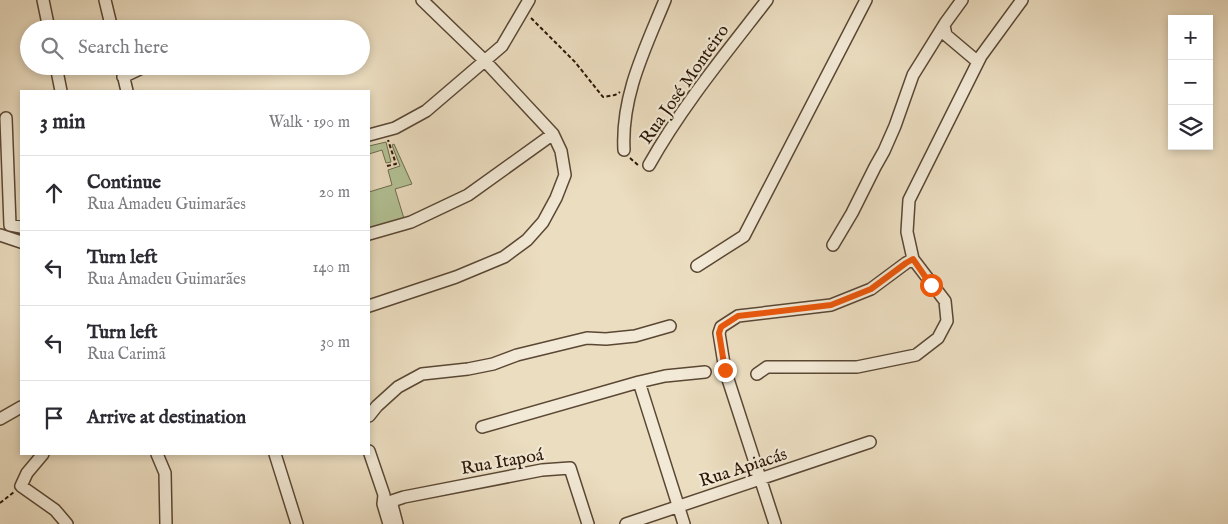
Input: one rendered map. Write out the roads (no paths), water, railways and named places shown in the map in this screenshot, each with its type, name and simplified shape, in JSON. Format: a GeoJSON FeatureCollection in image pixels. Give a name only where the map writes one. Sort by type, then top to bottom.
{"type":"FeatureCollection","features":[{"type":"Feature","properties":{"kind":"street"},"geometry":{"type":"LineString","coordinates":[[43,0],[47,20]]}},
{"type":"Feature","properties":{"kind":"street"},"geometry":{"type":"LineString","coordinates":[[105,0],[110,20]]}},
{"type":"Feature","properties":{"kind":"street"},"geometry":{"type":"LineString","coordinates":[[370,306],[456,277],[504,257],[527,240],[543,222],[556,198],[565,175],[561,151],[553,134],[485,61],[422,0]]}},
{"type":"Feature","properties":{"kind":"street"},"geometry":{"type":"LineString","coordinates":[[370,135],[395,128],[426,111],[502,46],[529,0]]}},
{"type":"Feature","properties":{"kind":"street"},"geometry":{"type":"LineString","coordinates":[[624,150],[631,86],[649,37],[666,0]]}},
{"type":"Feature","properties":{"kind":"street","name":"Rua José Monteiro"},"geometry":{"type":"LineString","coordinates":[[649,165],[659,146],[714,68],[767,0]]}},
{"type":"Feature","properties":{"kind":"street"},"geometry":{"type":"LineString","coordinates":[[697,266],[744,236],[866,0]]}},
{"type":"Feature","properties":{"kind":"street"},"geometry":{"type":"LineString","coordinates":[[833,244],[852,213],[884,151],[913,75],[962,0]]}},
{"type":"Feature","properties":{"kind":"street"},"geometry":{"type":"LineString","coordinates":[[757,374],[767,367],[857,367],[916,354],[938,338],[947,321],[944,301],[913,259],[907,232],[909,200],[978,62],[1022,0]]}},
{"type":"Feature","properties":{"kind":"street"},"geometry":{"type":"LineString","coordinates":[[944,25],[946,35],[978,62]]}},
{"type":"Feature","properties":{"kind":"street"},"geometry":{"type":"LineString","coordinates":[[58,75],[61,90]]}},
{"type":"Feature","properties":{"kind":"street"},"geometry":{"type":"LineString","coordinates":[[123,75],[127,90]]}},
{"type":"Feature","properties":{"kind":"street"},"geometry":{"type":"LineString","coordinates":[[6,118],[10,224],[20,227]]}},
{"type":"Feature","properties":{"kind":"street"},"geometry":{"type":"LineString","coordinates":[[370,234],[412,222],[468,195],[553,134]]}},
{"type":"Feature","properties":{"kind":"street"},"geometry":{"type":"LineString","coordinates":[[0,235],[20,242]]}},
{"type":"Feature","properties":{"kind":"street"},"geometry":{"type":"LineString","coordinates":[[775,524],[725,370],[719,333],[721,327],[738,316],[831,305],[871,289],[913,259]]}},
{"type":"Feature","properties":{"kind":"street"},"geometry":{"type":"LineString","coordinates":[[370,415],[398,387],[422,374],[468,370],[493,364],[517,355],[587,338],[606,339],[635,336],[670,326]]}},
{"type":"Feature","properties":{"kind":"street"},"geometry":{"type":"LineString","coordinates":[[482,427],[639,382],[665,376],[705,372]]}},
{"type":"Feature","properties":{"kind":"street"},"geometry":{"type":"LineString","coordinates":[[639,382],[684,524]]}},
{"type":"Feature","properties":{"kind":"street"},"geometry":{"type":"LineString","coordinates":[[0,419],[20,408]]}},
{"type":"Feature","properties":{"kind":"street","name":"Rua Apiacás"},"geometry":{"type":"LineString","coordinates":[[626,524],[870,442]]}},
{"type":"Feature","properties":{"kind":"street"},"geometry":{"type":"LineString","coordinates":[[42,455],[27,472],[21,486],[55,510],[67,524]]}},
{"type":"Feature","properties":{"kind":"street"},"geometry":{"type":"LineString","coordinates":[[157,455],[165,473],[166,524]]}},
{"type":"Feature","properties":{"kind":"street"},"geometry":{"type":"LineString","coordinates":[[275,455],[297,524]]}},
{"type":"Feature","properties":{"kind":"street"},"geometry":{"type":"LineString","coordinates":[[370,455],[386,500],[397,524]]}},
{"type":"Feature","properties":{"kind":"street","name":"Rua Itapoá"},"geometry":{"type":"LineString","coordinates":[[386,500],[542,470],[570,468],[588,524]]}},
{"type":"Feature","properties":{"kind":"street"},"geometry":{"type":"LineString","coordinates":[[386,500],[389,524]]}}]}
